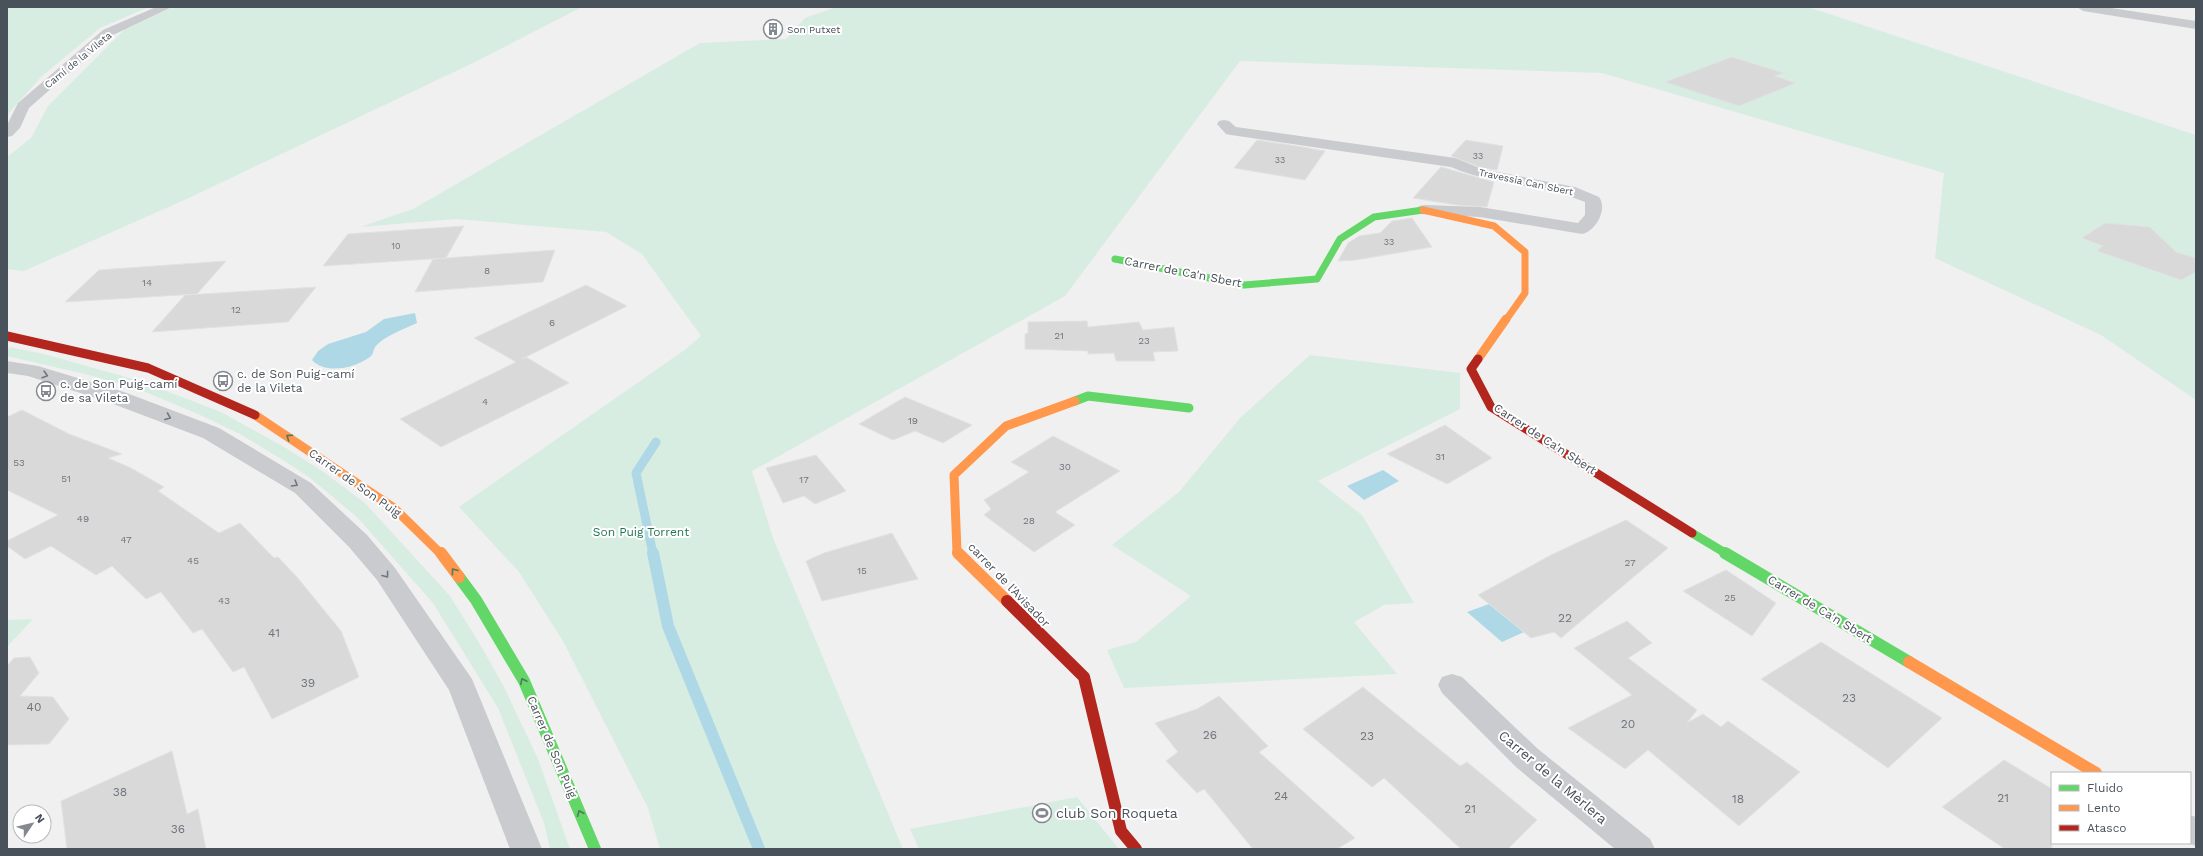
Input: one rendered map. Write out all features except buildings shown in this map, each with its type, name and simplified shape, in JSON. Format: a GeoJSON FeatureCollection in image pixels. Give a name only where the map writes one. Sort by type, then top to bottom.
{"type":"FeatureCollection","features":[{"type":"Feature","properties":{"kind":"street","name":"Camí de la Vileta"},"geometry":{"type":"LineString","coordinates":[[7,133],[15,125],[23,106],[107,33],[166,7]]}},
{"type":"Feature","properties":{"kind":"street"},"geometry":{"type":"LineString","coordinates":[[2083,7],[2196,26]]}},
{"type":"Feature","properties":{"kind":"street","name":"Travessia Can Sbert"},"geometry":{"type":"LineString","coordinates":[[1224,124],[1231,130],[1455,163],[1478,173],[1569,190],[1593,200],[1593,215],[1582,229],[1480,212],[1425,210]]}},
{"type":"Feature","properties":{"kind":"street","name":"Carrer de Ca'n Sbert"},"geometry":{"type":"LineString","coordinates":[[1115,259],[1244,285],[1317,279],[1340,239],[1374,217],[1425,210],[1494,226],[1525,252],[1525,293],[1471,369],[1491,407],[1693,533],[2094,772]]}},
{"type":"Feature","properties":{"kind":"street","name":"Carrer de Son Puig"},"geometry":{"type":"LineString","coordinates":[[10,335],[148,368],[251,412],[394,508],[437,548],[476,600],[524,681],[595,849]]}},
{"type":"Feature","properties":{"kind":"street"},"geometry":{"type":"LineString","coordinates":[[7,366],[31,370],[116,397],[211,433],[303,488],[358,541],[386,574],[462,687],[526,849]]}},
{"type":"Feature","properties":{"kind":"street","name":"carrer de l'Avisador"},"geometry":{"type":"LineString","coordinates":[[1136,849],[1121,831],[1084,677],[957,552],[954,476],[1006,426],[1088,396],[1189,408]]}},
{"type":"Feature","properties":{"kind":"street","name":"Carrer de la Mèrlera"},"geometry":{"type":"LineString","coordinates":[[1452,685],[1527,758],[1639,849]]}},
{"type":"Feature","properties":{"kind":"green space"},"geometry":{"type":"Polygon","coordinates":[[[7,7],[149,7],[100,28],[42,76],[7,115],[7,7]]]}},
{"type":"Feature","properties":{"kind":"green space"},"geometry":{"type":"Polygon","coordinates":[[[173,7],[582,7],[475,62],[191,197],[24,271],[7,269],[7,157],[31,138],[48,106],[124,30],[173,7]]]}},
{"type":"Feature","properties":{"kind":"green space","name":"Son Puig Torrent"},"geometry":{"type":"Polygon","coordinates":[[[836,7],[1808,7],[2196,135],[2196,400],[2101,335],[1935,258],[1944,173],[1602,73],[1240,61],[1065,296],[752,471],[773,538],[903,849],[660,849],[648,808],[563,641],[519,572],[459,507],[686,349],[701,336],[642,254],[606,232],[457,219],[360,227],[413,209],[700,43],[786,39],[805,18],[836,7]]]}},
{"type":"Feature","properties":{"kind":"green space"},"geometry":{"type":"Polygon","coordinates":[[[9,347],[44,354],[140,381],[221,412],[286,448],[325,473],[365,503],[450,596],[481,646],[504,687],[538,759],[570,849],[550,849],[544,823],[498,708],[433,603],[357,517],[310,478],[240,434],[198,414],[138,389],[85,374],[7,356],[9,347]]]}},
{"type":"Feature","properties":{"kind":"green space"},"geometry":{"type":"Polygon","coordinates":[[[1310,355],[1460,373],[1460,409],[1318,481],[1362,515],[1414,603],[1384,605],[1354,622],[1397,674],[1124,688],[1107,650],[1136,642],[1191,596],[1112,545],[1179,492],[1240,418],[1310,355]]]}},
{"type":"Feature","properties":{"kind":"green space"},"geometry":{"type":"Polygon","coordinates":[[[33,619],[7,647],[7,620],[33,619]]]}},
{"type":"Feature","properties":{"kind":"green space","name":"club Son Roqueta"},"geometry":{"type":"Polygon","coordinates":[[[1077,797],[1119,849],[919,849],[910,829],[1077,797]]]}},
{"type":"Feature","properties":{"kind":"water"},"geometry":{"type":"Polygon","coordinates":[[[415,313],[417,323],[384,339],[375,347],[370,357],[364,361],[349,367],[333,369],[318,365],[312,360],[318,351],[328,344],[366,332],[384,319],[415,313]]]}},
{"type":"Feature","properties":{"kind":"water"},"geometry":{"type":"Polygon","coordinates":[[[1383,470],[1399,481],[1364,500],[1347,486],[1383,470]]]}},
{"type":"Feature","properties":{"kind":"water"},"geometry":{"type":"Polygon","coordinates":[[[1489,604],[1524,632],[1502,642],[1467,612],[1489,604]]]}},
{"type":"Feature","properties":{"kind":"waterway"},"geometry":{"type":"LineString","coordinates":[[653,554],[636,473],[656,442]]}},
{"type":"Feature","properties":{"kind":"waterway"},"geometry":{"type":"LineString","coordinates":[[653,553],[668,626],[759,849]]}},
{"type":"Feature","properties":{"kind":"traffic: fast"},"geometry":{"type":"LineString","coordinates":[[1115,259],[1244,285],[1317,279],[1340,239],[1374,217],[1423,210]]}},
{"type":"Feature","properties":{"kind":"traffic: fast"},"geometry":{"type":"LineString","coordinates":[[1075,401],[1088,396],[1189,408]]}},
{"type":"Feature","properties":{"kind":"traffic: fast"},"geometry":{"type":"LineString","coordinates":[[1692,533],[1909,662]]}},
{"type":"Feature","properties":{"kind":"traffic: fast"},"geometry":{"type":"LineString","coordinates":[[459,577],[476,600],[524,681],[595,849]]}},
{"type":"Feature","properties":{"kind":"traffic: slow"},"geometry":{"type":"LineString","coordinates":[[1423,210],[1494,226],[1525,252],[1525,293],[1478,359]]}},
{"type":"Feature","properties":{"kind":"traffic: slow"},"geometry":{"type":"LineString","coordinates":[[1007,601],[957,552],[954,475],[1006,426],[1075,401]]}},
{"type":"Feature","properties":{"kind":"traffic: slow"},"geometry":{"type":"LineString","coordinates":[[255,415],[394,508],[437,548],[459,577]]}},
{"type":"Feature","properties":{"kind":"traffic: slow"},"geometry":{"type":"LineString","coordinates":[[1909,662],[2094,772]]}},
{"type":"Feature","properties":{"kind":"traffic: jam"},"geometry":{"type":"LineString","coordinates":[[7,336],[148,368],[255,415]]}},
{"type":"Feature","properties":{"kind":"traffic: jam"},"geometry":{"type":"LineString","coordinates":[[1478,359],[1471,369],[1491,407],[1692,533]]}},
{"type":"Feature","properties":{"kind":"traffic: jam"},"geometry":{"type":"LineString","coordinates":[[1007,601],[1084,677],[1121,831],[1136,849]]}},
{"type":"Feature","properties":{"kind":"place","name":"Son Putxet"},"geometry":{"type":"Point","coordinates":[773,29]}},
{"type":"Feature","properties":{"kind":"place","name":"c. de Son Puig-camí de la Vileta"},"geometry":{"type":"Point","coordinates":[223,381]}},
{"type":"Feature","properties":{"kind":"place","name":"c. de Son Puig-camí de sa Vileta"},"geometry":{"type":"Point","coordinates":[46,391]}},
{"type":"Feature","properties":{"kind":"place","name":"club Son Roqueta"},"geometry":{"type":"Point","coordinates":[1042,813]}}]}
